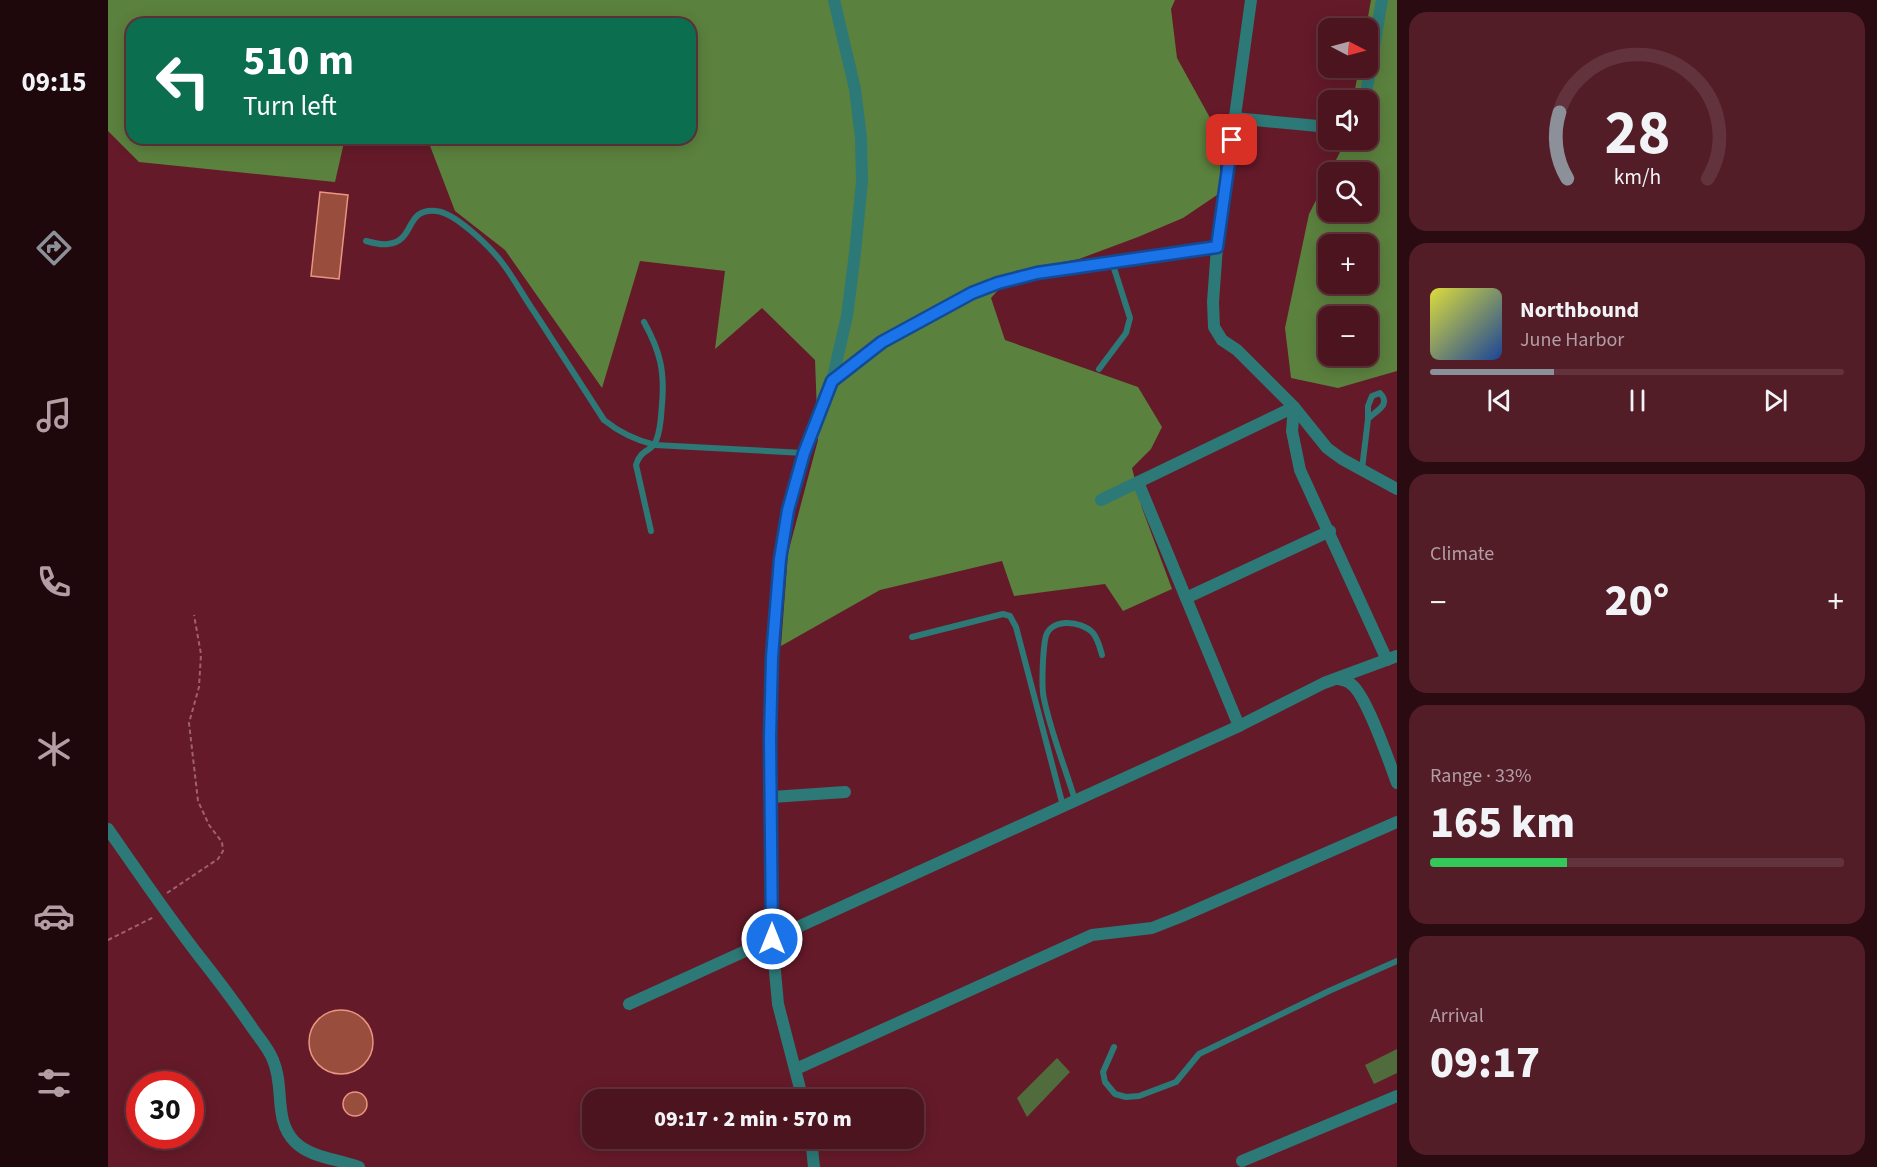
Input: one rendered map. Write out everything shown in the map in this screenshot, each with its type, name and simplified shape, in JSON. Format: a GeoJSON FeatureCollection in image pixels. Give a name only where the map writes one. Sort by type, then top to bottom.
{"type":"FeatureCollection","features":[{"type":"Feature","properties":{"kind":"street"},"geometry":{"type":"LineString","coordinates":[[801,1089],[778,1004],[772,939],[770,738],[772,657],[779,570],[788,510],[804,453],[832,381],[847,316],[862,181],[861,138],[855,89],[834,0]]}},
{"type":"Feature","properties":{"kind":"street"},"geometry":{"type":"LineString","coordinates":[[1251,0],[1217,247],[1213,302],[1214,327],[1222,340],[1237,350],[1294,407],[1327,448],[1397,489]]}},
{"type":"Feature","properties":{"kind":"street"},"geometry":{"type":"LineString","coordinates":[[1367,90],[1382,0]]}},
{"type":"Feature","properties":{"kind":"street"},"geometry":{"type":"LineString","coordinates":[[1234,118],[1318,126]]}},
{"type":"Feature","properties":{"kind":"street"},"geometry":{"type":"LineString","coordinates":[[832,381],[882,342],[972,293],[998,283],[1037,273],[1217,247]]}},
{"type":"Feature","properties":{"kind":"street"},"geometry":{"type":"LineString","coordinates":[[1101,500],[1294,407]]}},
{"type":"Feature","properties":{"kind":"street"},"geometry":{"type":"LineString","coordinates":[[629,1004],[1239,726],[1324,684],[1392,658],[1300,470],[1292,431],[1294,407]]}},
{"type":"Feature","properties":{"kind":"street"},"geometry":{"type":"LineString","coordinates":[[1138,482],[1239,726]]}},
{"type":"Feature","properties":{"kind":"street"},"geometry":{"type":"LineString","coordinates":[[1186,598],[1330,531]]}},
{"type":"Feature","properties":{"kind":"street"},"geometry":{"type":"LineString","coordinates":[[1338,679],[1352,684],[1358,692],[1372,718],[1397,783]]}},
{"type":"Feature","properties":{"kind":"street"},"geometry":{"type":"LineString","coordinates":[[772,797],[845,792]]}},
{"type":"Feature","properties":{"kind":"street"},"geometry":{"type":"LineString","coordinates":[[796,1069],[1092,935],[1152,928],[1180,918],[1397,822]]}},
{"type":"Feature","properties":{"kind":"street"},"geometry":{"type":"LineString","coordinates":[[108,829],[165,912],[237,1005],[273,1059],[277,1072],[282,1120],[287,1132],[307,1151],[339,1165],[359,1167]]}},
{"type":"Feature","properties":{"kind":"street"},"geometry":{"type":"LineString","coordinates":[[1242,1161],[1397,1096]]}},
{"type":"Feature","properties":{"kind":"street"},"geometry":{"type":"LineString","coordinates":[[812,1149],[814,1167]]}},
{"type":"Feature","properties":{"kind":"lane"},"geometry":{"type":"LineString","coordinates":[[366,241],[385,245],[393,243],[404,236],[415,216],[420,212],[436,210],[447,213],[499,259],[604,420],[635,440],[655,445],[804,453]]}},
{"type":"Feature","properties":{"kind":"lane"},"geometry":{"type":"LineString","coordinates":[[1099,369],[1126,333],[1130,318],[1112,262]]}},
{"type":"Feature","properties":{"kind":"lane"},"geometry":{"type":"LineString","coordinates":[[644,322],[655,343],[662,364],[664,387],[661,425],[655,445],[639,455],[636,465],[651,531]]}},
{"type":"Feature","properties":{"kind":"lane"},"geometry":{"type":"LineString","coordinates":[[1362,470],[1368,419]]}},
{"type":"Feature","properties":{"kind":"lane"},"geometry":{"type":"LineString","coordinates":[[912,637],[1004,614],[1010,616],[1016,627],[1069,803]]}},
{"type":"Feature","properties":{"kind":"lane"},"geometry":{"type":"LineString","coordinates":[[1069,803],[1044,697],[1045,637],[1052,628],[1062,623],[1073,622],[1094,634],[1102,655]]}},
{"type":"Feature","properties":{"kind":"lane"},"geometry":{"type":"LineString","coordinates":[[1114,1047],[1103,1072],[1105,1082],[1115,1094],[1126,1097],[1139,1096],[1176,1082],[1199,1054],[1397,961]]}},
{"type":"Feature","properties":{"kind":"path"},"geometry":{"type":"LineString","coordinates":[[157,899],[218,859],[223,850],[222,842],[209,825],[198,801],[189,723],[199,687],[201,654],[194,615]]}},
{"type":"Feature","properties":{"kind":"path"},"geometry":{"type":"LineString","coordinates":[[108,940],[165,912]]}},
{"type":"Feature","properties":{"kind":"green space"},"geometry":{"type":"Polygon","coordinates":[[[108,0],[1175,0],[1171,9],[1177,58],[1220,136],[1220,193],[1183,218],[1138,237],[1079,259],[1015,271],[991,298],[1005,340],[1138,387],[1162,427],[1151,449],[1132,468],[1142,508],[1172,589],[1123,611],[1105,584],[1014,596],[1002,561],[880,590],[781,646],[788,553],[818,440],[815,360],[762,308],[715,349],[725,271],[640,261],[602,388],[505,250],[455,211],[429,144],[696,144],[696,18],[126,18],[126,144],[344,144],[335,182],[139,162],[108,131],[108,0]]]}},
{"type":"Feature","properties":{"kind":"green space"},"geometry":{"type":"Polygon","coordinates":[[[1371,0],[1397,0],[1397,371],[1338,388],[1291,378],[1285,328],[1309,214],[1318,196],[1318,222],[1378,222],[1378,162],[1335,162],[1341,150],[1378,150],[1378,90],[1355,90],[1357,78],[1378,78],[1378,18],[1368,18],[1371,0]]]}},
{"type":"Feature","properties":{"kind":"green space"},"geometry":{"type":"Polygon","coordinates":[[[1397,1049],[1397,1073],[1374,1084],[1365,1065],[1397,1049]]]}},
{"type":"Feature","properties":{"kind":"green space"},"geometry":{"type":"Polygon","coordinates":[[[1057,1058],[1070,1072],[1027,1117],[1017,1098],[1057,1058]]]}},
{"type":"Feature","properties":{"kind":"building"},"geometry":{"type":"Polygon","coordinates":[[[320,192],[348,195],[339,279],[311,276],[320,192]]]}},
{"type":"Feature","properties":{"kind":"building"},"geometry":{"type":"Polygon","coordinates":[[[335,1010],[347,1010],[364,1019],[371,1030],[373,1042],[371,1054],[364,1065],[347,1074],[335,1074],[323,1069],[314,1060],[309,1048],[309,1036],[314,1024],[323,1015],[335,1010]]]}},
{"type":"Feature","properties":{"kind":"building"},"geometry":{"type":"Polygon","coordinates":[[[355,1092],[364,1095],[367,1104],[364,1113],[355,1116],[346,1113],[343,1104],[346,1095],[355,1092]]]}},
{"type":"Feature","properties":{"kind":"route"},"geometry":{"type":"LineString","coordinates":[[772,939],[770,738],[772,657],[780,559],[788,510],[804,453],[832,381],[882,342],[972,293],[998,283],[1037,273],[1217,247],[1232,140]]}}]}
